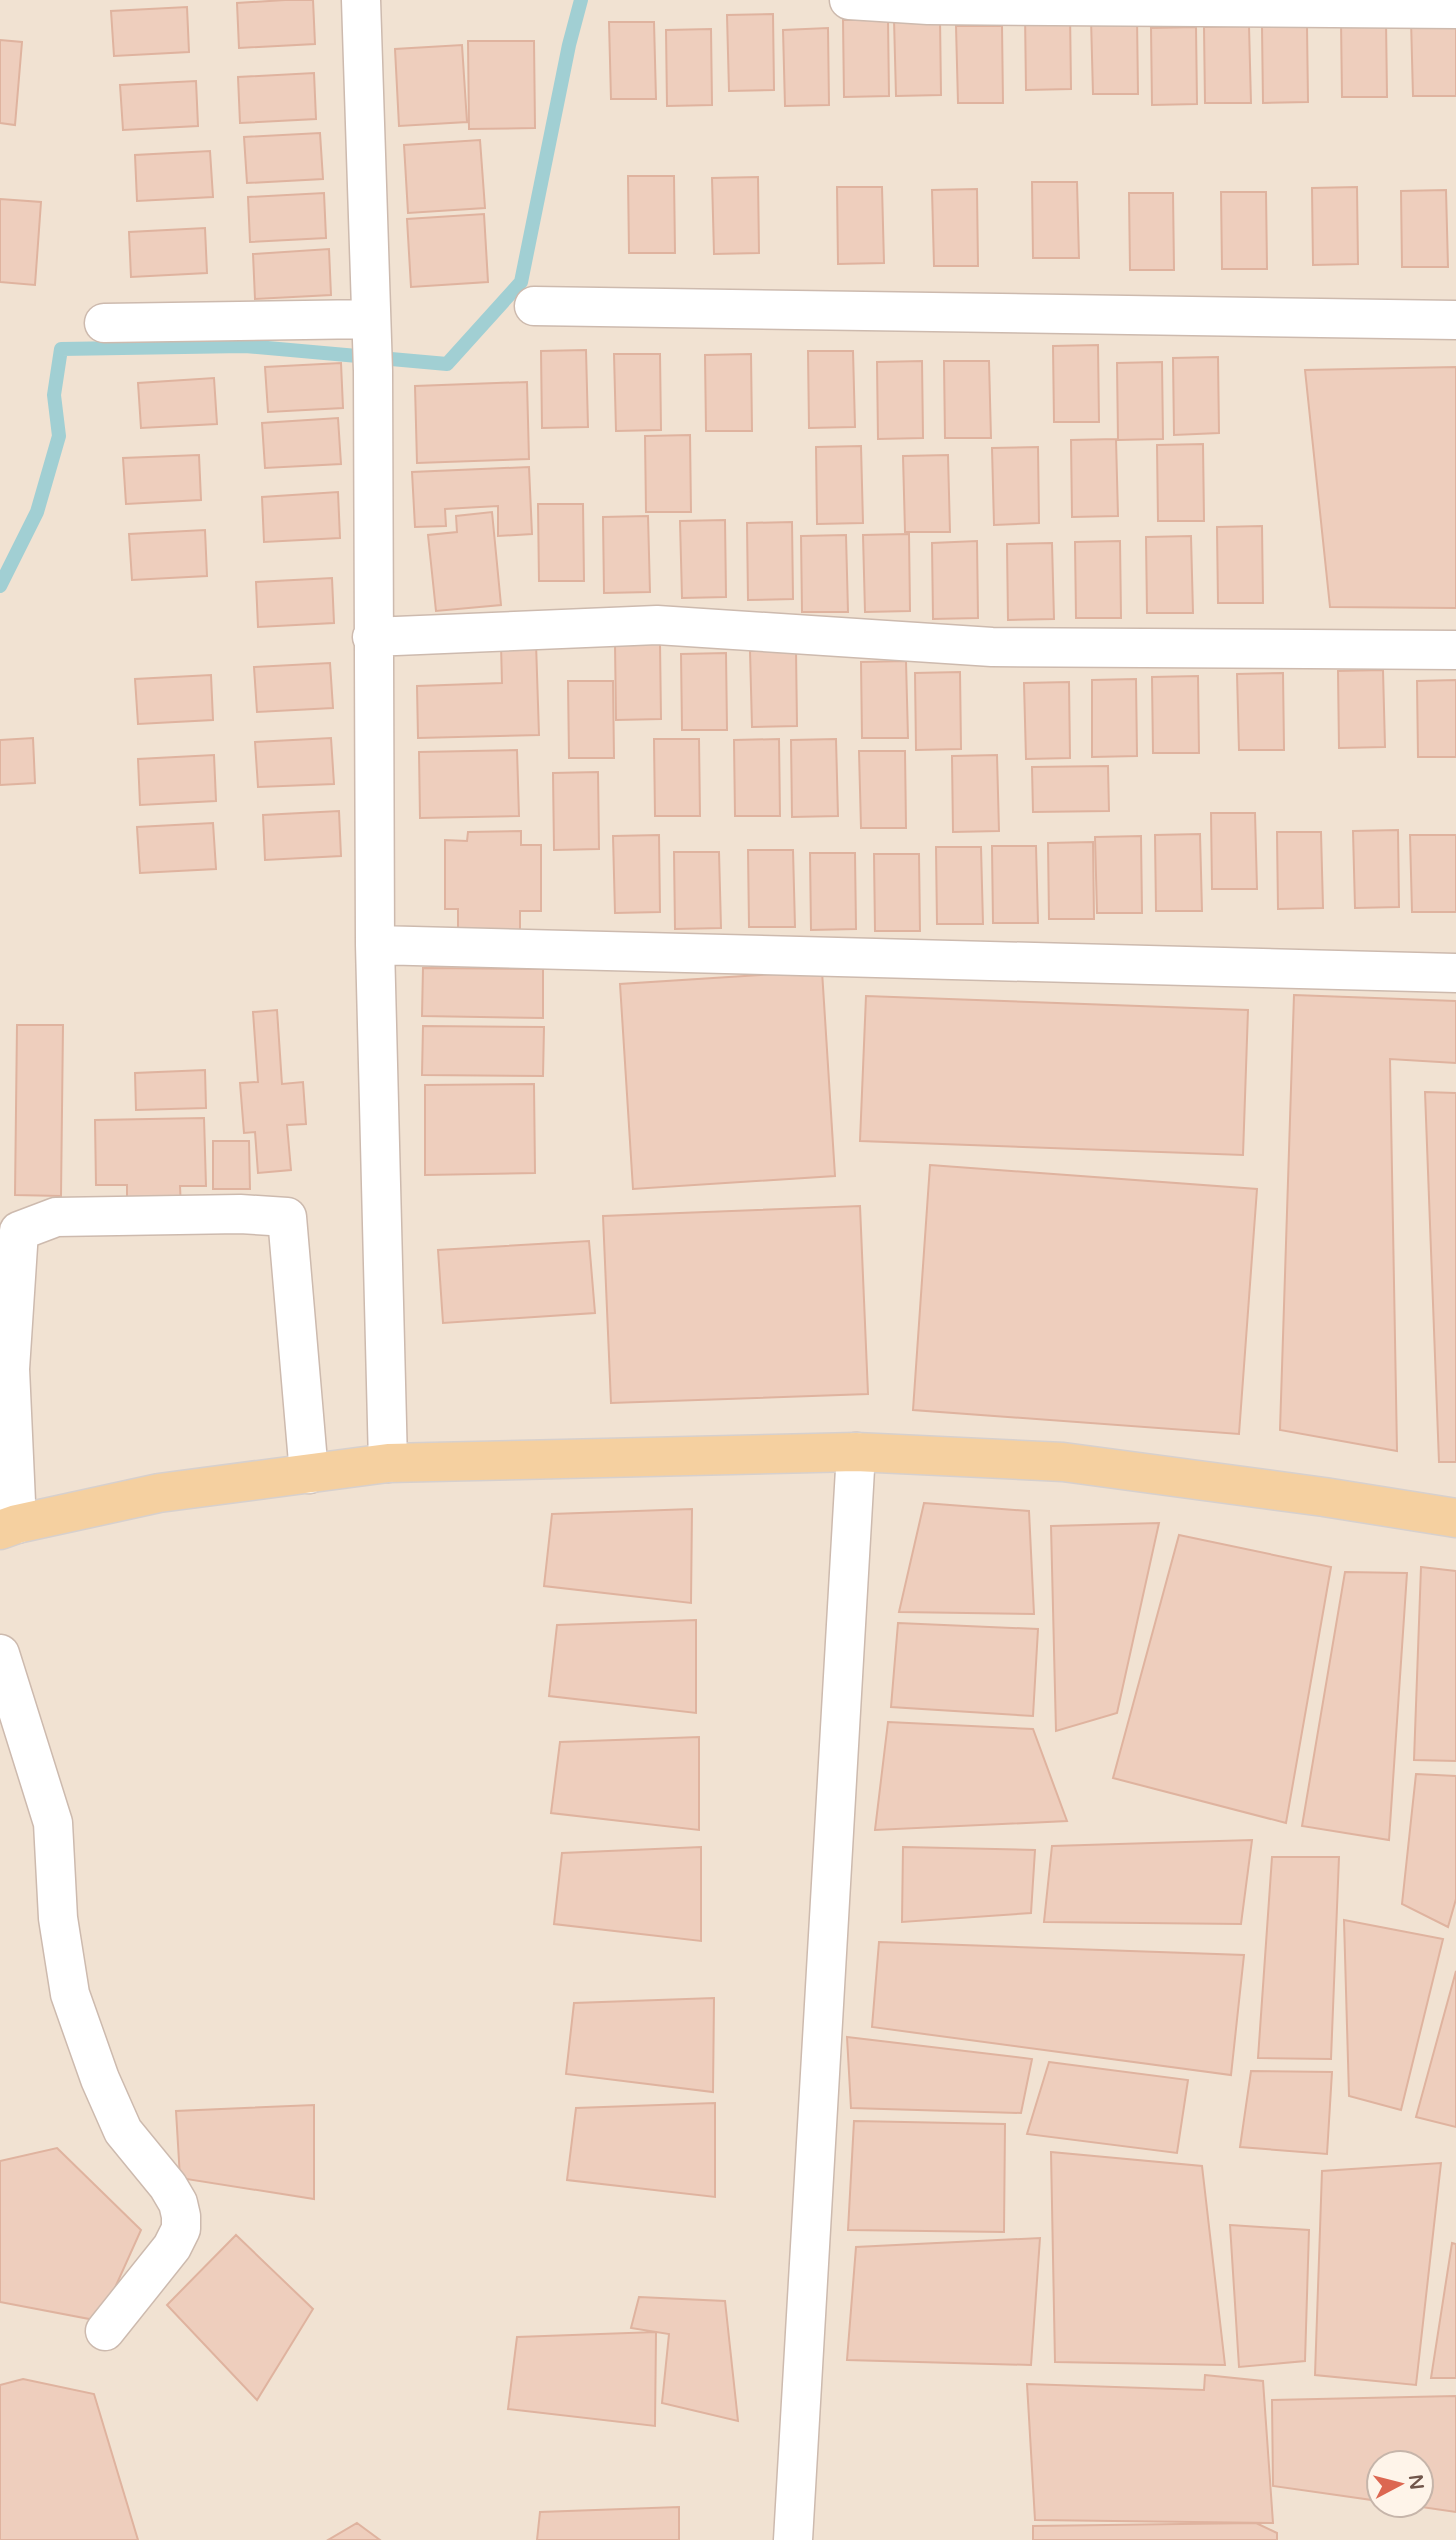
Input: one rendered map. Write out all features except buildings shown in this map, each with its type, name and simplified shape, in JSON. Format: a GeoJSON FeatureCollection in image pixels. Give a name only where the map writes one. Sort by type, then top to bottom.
{"type":"FeatureCollection","features":[{"type":"Feature","properties":{"kind":"main road"},"geometry":{"type":"LineString","coordinates":[[9,1527],[159,1493],[388,1463],[856,1452],[1063,1462],[1324,1497],[1456,1518]]}},
{"type":"Feature","properties":{"kind":"street"},"geometry":{"type":"LineString","coordinates":[[361,0],[372,345],[375,945],[388,1463]]}},
{"type":"Feature","properties":{"kind":"street"},"geometry":{"type":"LineString","coordinates":[[849,0],[928,5],[1456,9]]}},
{"type":"Feature","properties":{"kind":"street"},"geometry":{"type":"LineString","coordinates":[[534,306],[1456,320]]}},
{"type":"Feature","properties":{"kind":"street"},"geometry":{"type":"LineString","coordinates":[[104,323],[372,345]]}},
{"type":"Feature","properties":{"kind":"street"},"geometry":{"type":"LineString","coordinates":[[372,637],[657,625],[992,647],[1456,650]]}},
{"type":"Feature","properties":{"kind":"street"},"geometry":{"type":"LineString","coordinates":[[375,945],[1456,973]]}},
{"type":"Feature","properties":{"kind":"street"},"geometry":{"type":"LineString","coordinates":[[9,1527],[10,1369],[19,1231],[56,1217],[240,1214],[287,1217],[309,1474]]}},
{"type":"Feature","properties":{"kind":"street"},"geometry":{"type":"LineString","coordinates":[[793,2540],[856,1452]]}},
{"type":"Feature","properties":{"kind":"street"},"geometry":{"type":"LineString","coordinates":[[0,1654],[53,1823],[58,1918],[70,1994],[100,2079],[123,2131],[168,2186],[178,2203],[181,2216],[181,2229],[172,2247],[105,2331]]}},
{"type":"Feature","properties":{"kind":"shaded area"},"geometry":{"type":"Polygon","coordinates":[[[0,0],[1456,0],[1456,2540],[0,2540],[0,0]]]}},
{"type":"Feature","properties":{"kind":"waterway"},"geometry":{"type":"LineString","coordinates":[[0,586],[37,512],[59,436],[54,395],[61,349],[245,346],[447,364],[521,282],[569,45],[581,0]]}}]}
